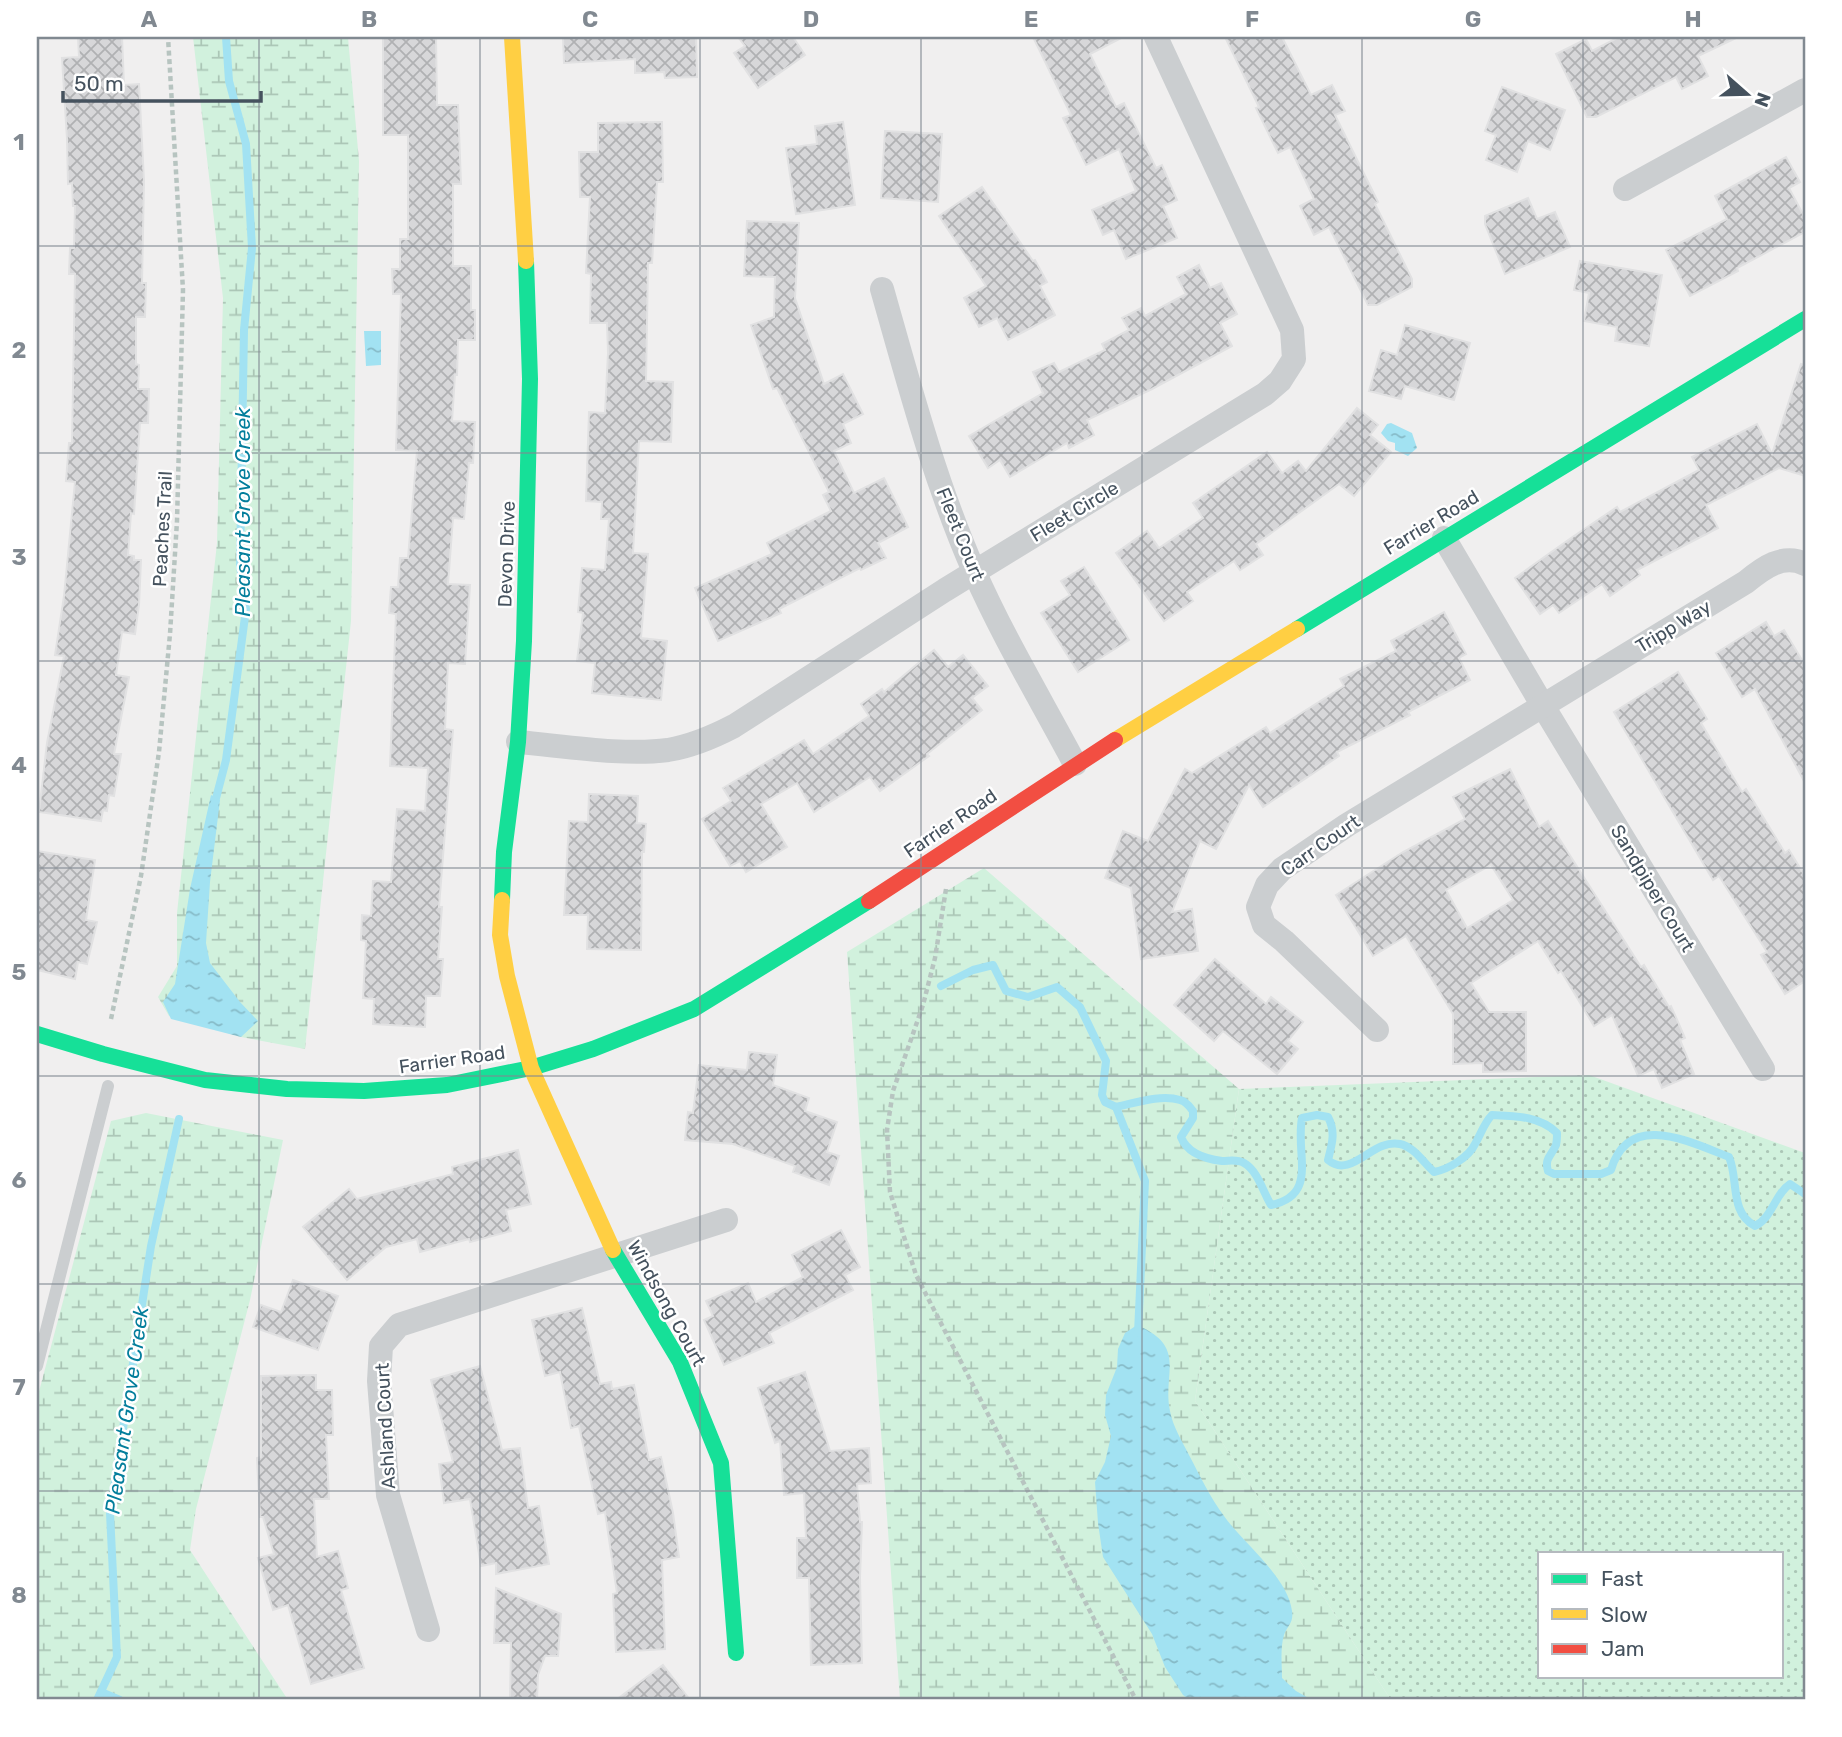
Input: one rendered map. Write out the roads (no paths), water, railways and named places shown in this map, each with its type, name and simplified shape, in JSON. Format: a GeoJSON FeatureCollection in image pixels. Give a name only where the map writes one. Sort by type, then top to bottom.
{"type":"FeatureCollection","features":[{"type":"Feature","properties":{"kind":"street","name":"Devon Drive"},"geometry":{"type":"LineString","coordinates":[[512,37],[530,379],[524,641],[518,742],[505,852],[500,935],[530,1068]]}},
{"type":"Feature","properties":{"kind":"street","name":"Fleet Circle"},"geometry":{"type":"LineString","coordinates":[[518,742],[633,751],[668,750],[702,742],[734,726],[1265,394],[1280,381],[1294,359],[1292,330],[1156,37]]}},
{"type":"Feature","properties":{"kind":"street"},"geometry":{"type":"LineString","coordinates":[[1625,189],[1805,90]]}},
{"type":"Feature","properties":{"kind":"street","name":"Fleet Court"},"geometry":{"type":"LineString","coordinates":[[882,289],[928,451],[975,573],[1075,764]]}},
{"type":"Feature","properties":{"kind":"street","name":"Farrier Road"},"geometry":{"type":"LineString","coordinates":[[37,1034],[205,1080],[287,1089],[364,1091],[447,1084],[530,1068],[593,1049],[694,1009],[925,866],[1075,764],[1805,319]]}},
{"type":"Feature","properties":{"kind":"street","name":"Sandpiper Court"},"geometry":{"type":"LineString","coordinates":[[1444,538],[1763,1069]]}},
{"type":"Feature","properties":{"kind":"street","name":"Tripp Way"},"geometry":{"type":"LineString","coordinates":[[1543,706],[1771,565],[1784,559],[1796,559],[1805,564]]}},
{"type":"Feature","properties":{"kind":"street","name":"Carr Court"},"geometry":{"type":"LineString","coordinates":[[1377,1030],[1264,925],[1258,907],[1268,886],[1282,869],[1347,825],[1543,706]]}},
{"type":"Feature","properties":{"kind":"street","name":"Windsong Court"},"geometry":{"type":"LineString","coordinates":[[530,1068],[616,1256],[680,1362],[721,1463],[736,1653]]}},
{"type":"Feature","properties":{"kind":"street","name":"Ashland Court"},"geometry":{"type":"LineString","coordinates":[[428,1630],[388,1495],[379,1381],[381,1346],[399,1325],[726,1220]]}},
{"type":"Feature","properties":{"kind":"lane"},"geometry":{"type":"LineString","coordinates":[[37,1366],[108,1086]]}},
{"type":"Feature","properties":{"kind":"water"},"geometry":{"type":"Polygon","coordinates":[[[364,331],[381,331],[381,365],[366,366],[364,331]]]}},
{"type":"Feature","properties":{"kind":"water"},"geometry":{"type":"Polygon","coordinates":[[[1391,423],[1412,433],[1417,448],[1408,456],[1395,450],[1395,443],[1388,441],[1381,433],[1387,424],[1391,423]]]}},
{"type":"Feature","properties":{"kind":"water"},"geometry":{"type":"Polygon","coordinates":[[[211,795],[220,800],[206,943],[210,963],[258,1021],[241,1037],[171,1019],[163,1002],[175,984],[190,889],[211,795]]]}},
{"type":"Feature","properties":{"kind":"water"},"geometry":{"type":"Polygon","coordinates":[[[1137,1325],[1153,1333],[1163,1342],[1168,1352],[1171,1417],[1205,1486],[1232,1526],[1274,1573],[1289,1598],[1292,1615],[1283,1640],[1282,1678],[1296,1691],[1312,1700],[1190,1700],[1183,1695],[1165,1667],[1152,1634],[1103,1557],[1095,1482],[1105,1462],[1111,1436],[1105,1415],[1106,1395],[1117,1367],[1118,1349],[1125,1333],[1137,1325]]]}},
{"type":"Feature","properties":{"kind":"waterway","name":"Pleasant Grove Creek"},"geometry":{"type":"LineString","coordinates":[[214,806],[226,760],[246,609],[240,566],[244,330],[252,248],[246,144],[229,81],[226,37]]}},
{"type":"Feature","properties":{"kind":"waterway"},"geometry":{"type":"LineString","coordinates":[[941,986],[973,970],[993,965],[1006,991],[1028,997],[1057,987],[1080,1007],[1106,1061],[1102,1095],[1105,1102],[1116,1107],[1145,1181],[1138,1333]]}},
{"type":"Feature","properties":{"kind":"waterway"},"geometry":{"type":"LineString","coordinates":[[1116,1107],[1140,1101],[1173,1098],[1188,1104],[1193,1111],[1193,1118],[1181,1137],[1184,1143],[1210,1159],[1244,1163],[1257,1176],[1271,1205],[1286,1200],[1300,1183],[1302,1118],[1317,1115],[1328,1117],[1332,1128],[1328,1160],[1337,1165],[1354,1162],[1380,1147],[1400,1144],[1414,1152],[1434,1172],[1458,1162],[1468,1153],[1492,1115],[1509,1116],[1535,1120],[1557,1133],[1556,1145],[1547,1163],[1548,1171],[1554,1174],[1601,1174],[1611,1170],[1619,1152],[1631,1141],[1662,1135],[1729,1157],[1741,1213],[1755,1226],[1766,1217],[1790,1184],[1805,1194]]}},
{"type":"Feature","properties":{"kind":"waterway","name":"Pleasant Grove Creek"},"geometry":{"type":"LineString","coordinates":[[97,1700],[117,1657],[110,1513],[151,1246],[179,1119]]}},
{"type":"Feature","properties":{"kind":"waterway"},"geometry":{"type":"LineString","coordinates":[[101,1692],[120,1700]]}}]}
